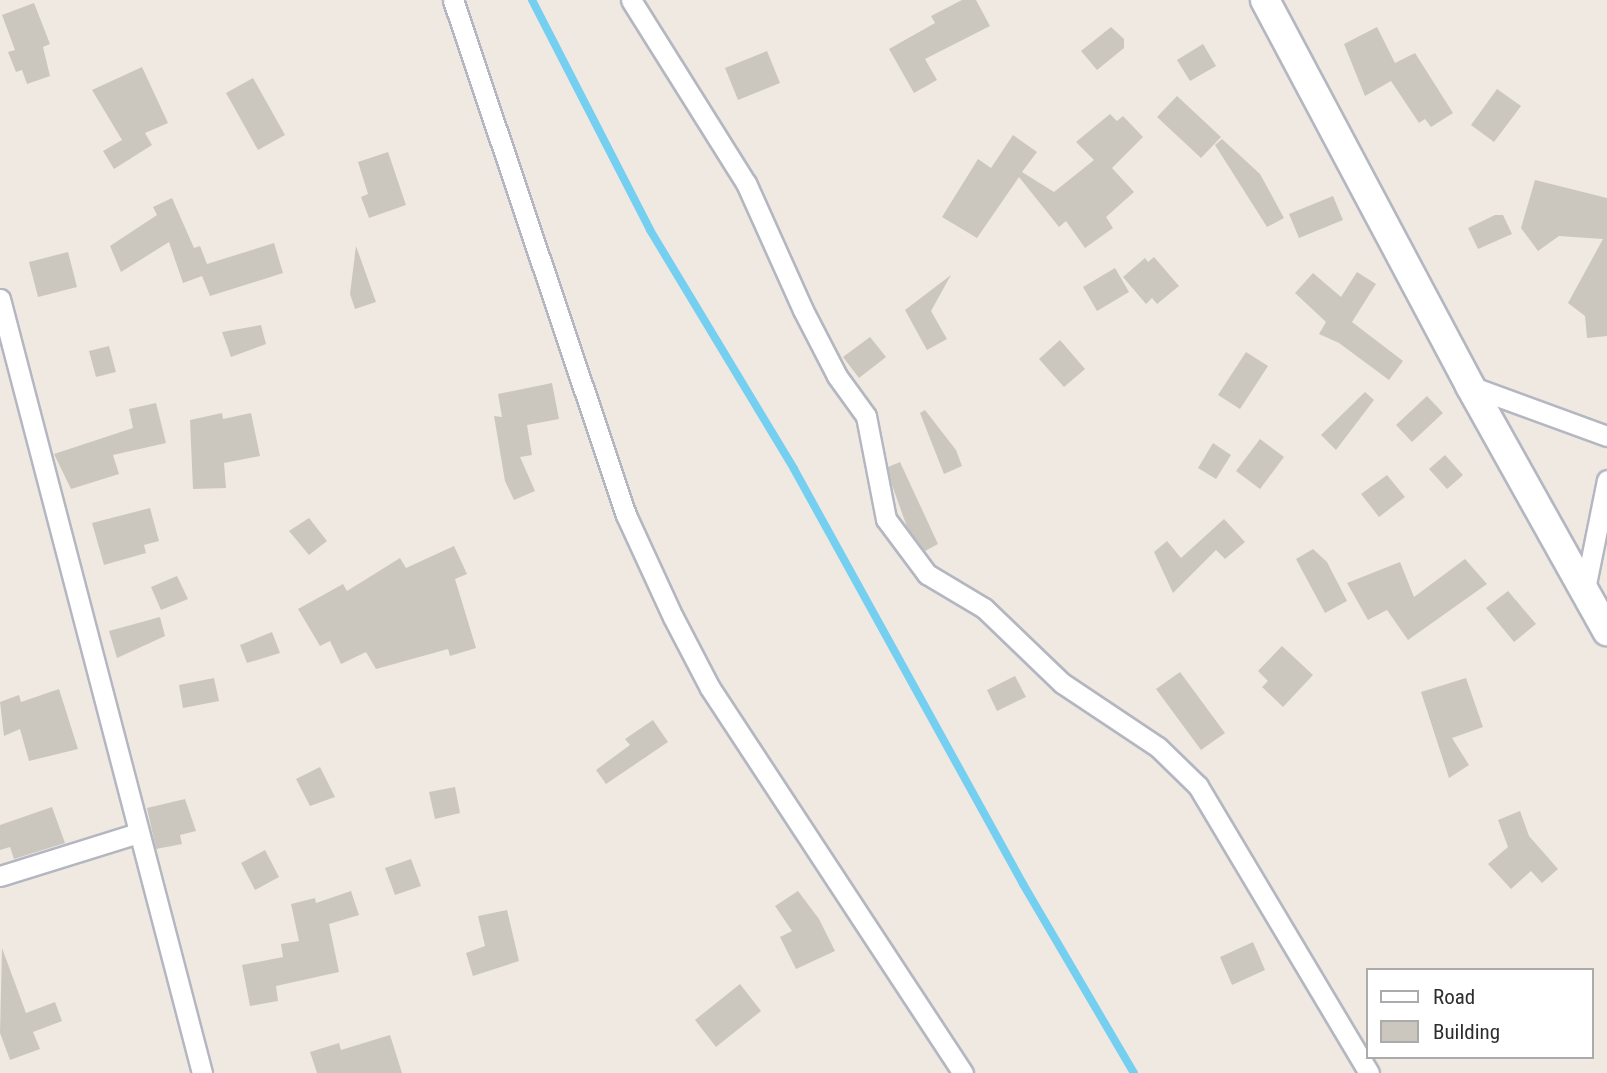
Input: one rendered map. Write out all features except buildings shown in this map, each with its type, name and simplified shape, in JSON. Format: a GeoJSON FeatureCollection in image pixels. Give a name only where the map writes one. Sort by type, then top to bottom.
{"type":"FeatureCollection","features":[{"type":"Feature","properties":{"kind":"street"},"geometry":{"type":"LineString","coordinates":[[453,0],[626,515],[673,617],[710,688],[963,1073]]}},
{"type":"Feature","properties":{"kind":"street"},"geometry":{"type":"LineString","coordinates":[[631,0],[746,183],[803,310],[837,376],[866,416],[886,519],[927,574],[984,608],[1062,683],[1157,747],[1198,786],[1370,1073]]}},
{"type":"Feature","properties":{"kind":"street"},"geometry":{"type":"LineString","coordinates":[[1265,0],[1470,386],[1586,589],[1607,631]]}},
{"type":"Feature","properties":{"kind":"street"},"geometry":{"type":"LineString","coordinates":[[0,299],[202,1073]]}},
{"type":"Feature","properties":{"kind":"street"},"geometry":{"type":"LineString","coordinates":[[1470,386],[1607,436]]}},
{"type":"Feature","properties":{"kind":"street"},"geometry":{"type":"LineString","coordinates":[[1586,589],[1607,480]]}},
{"type":"Feature","properties":{"kind":"street"},"geometry":{"type":"LineString","coordinates":[[0,876],[138,833]]}},
{"type":"Feature","properties":{"kind":"waterway"},"geometry":{"type":"LineString","coordinates":[[532,0],[650,230],[794,469],[1023,884],[1134,1073]]}}]}
